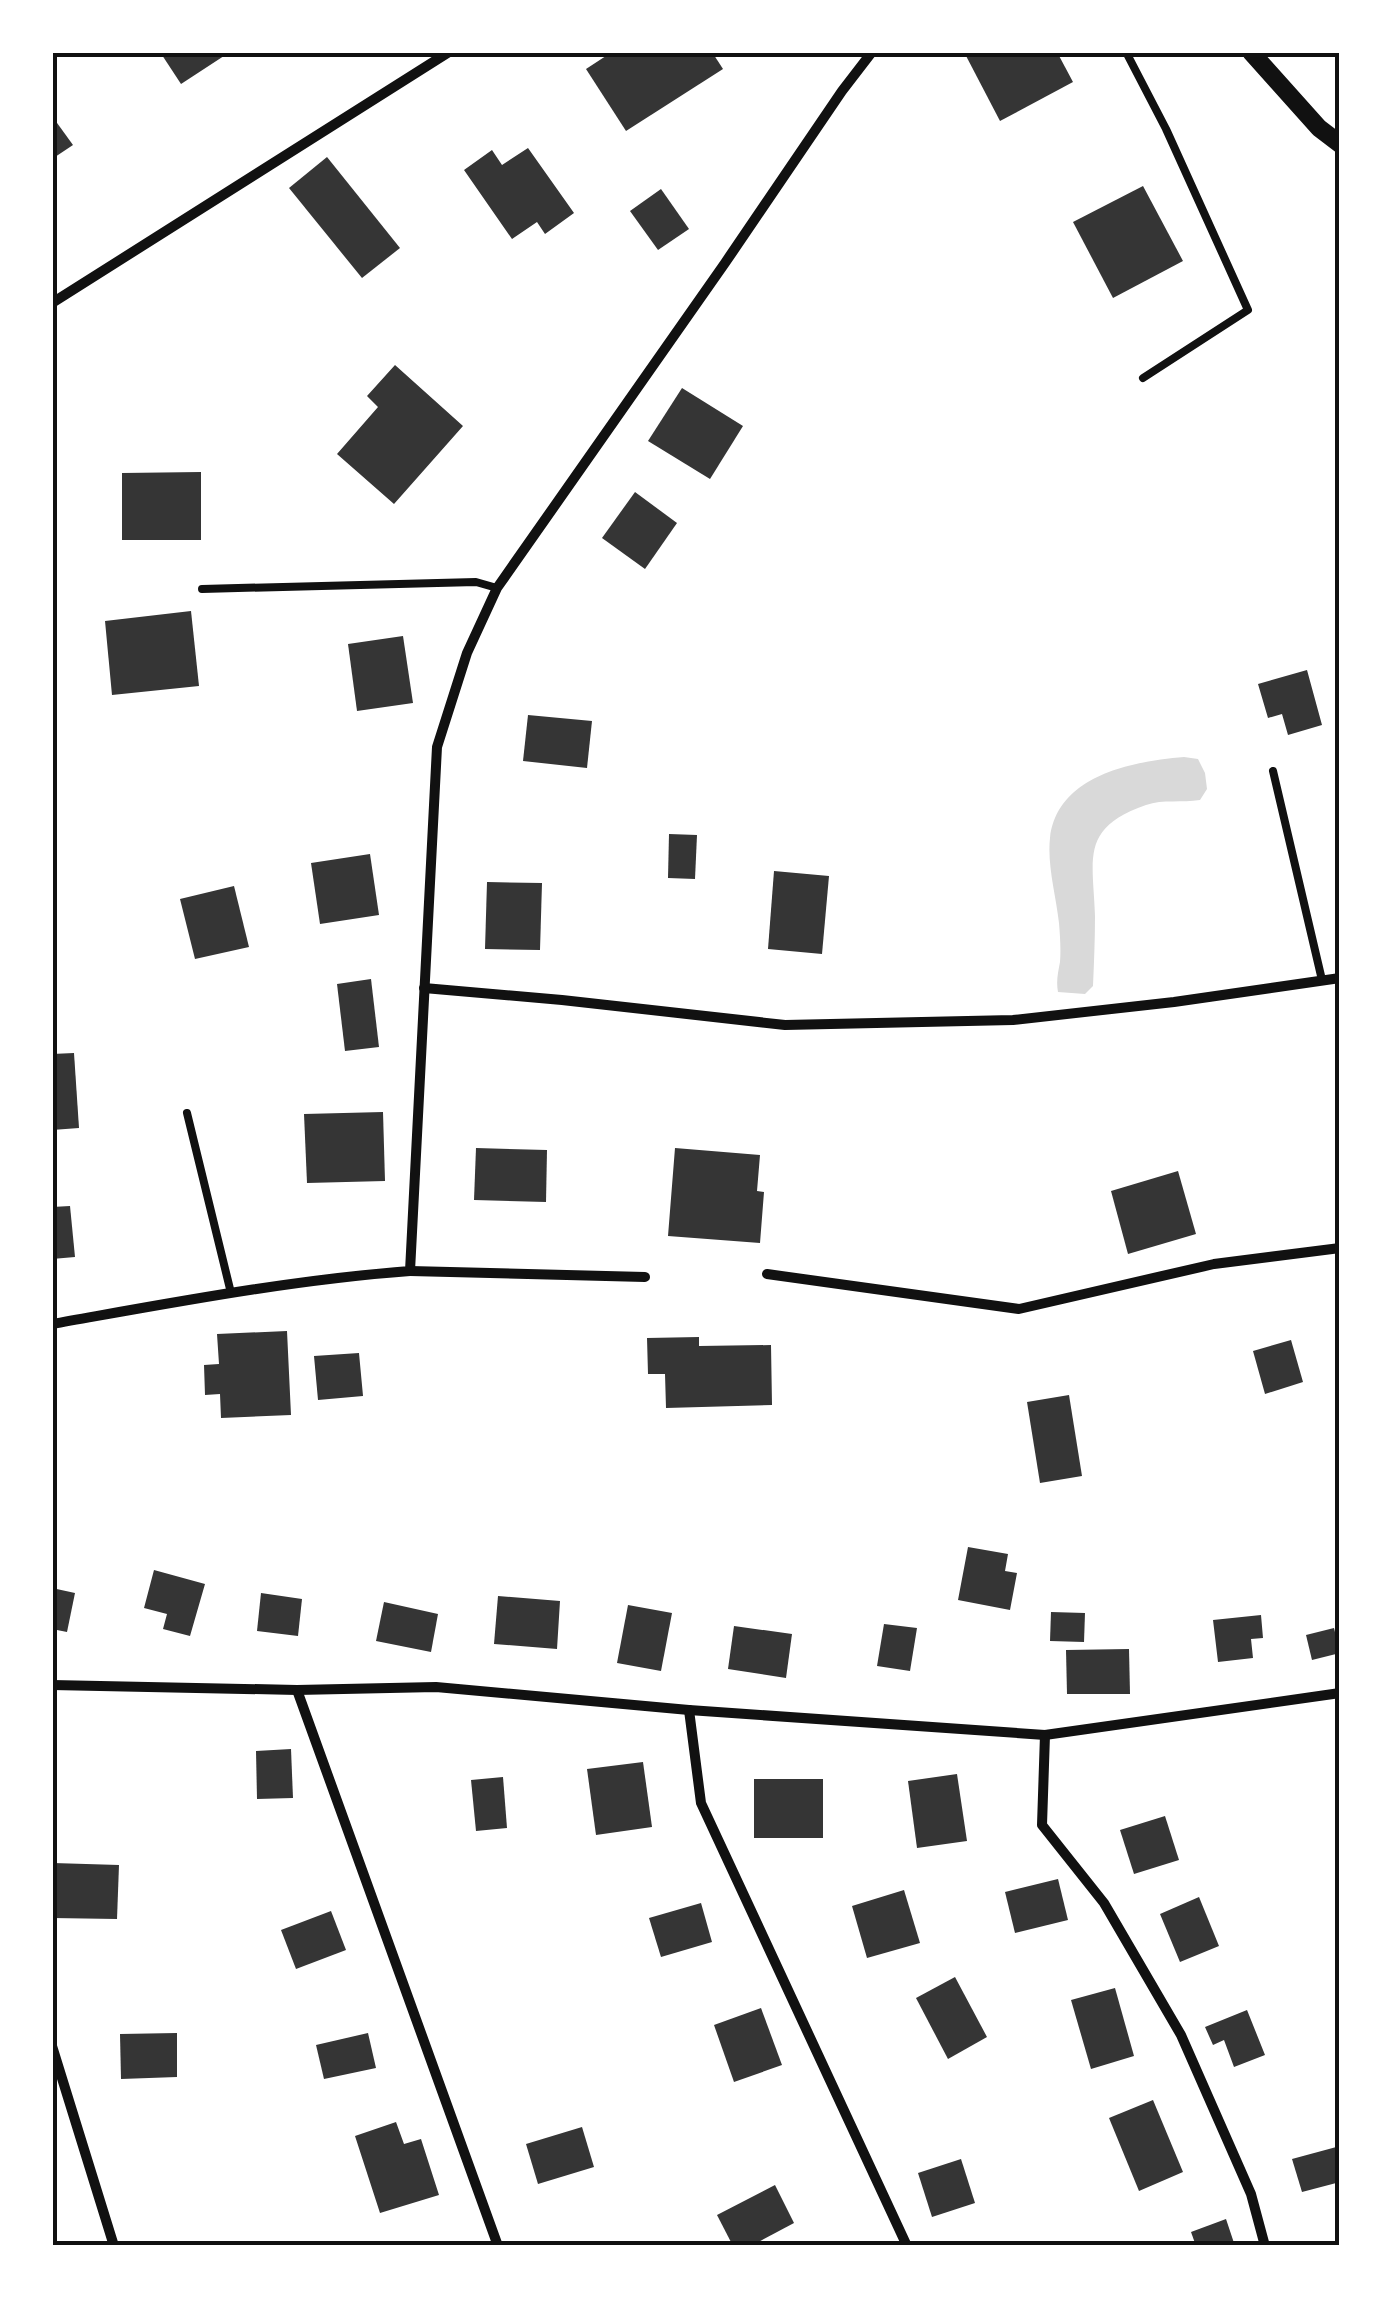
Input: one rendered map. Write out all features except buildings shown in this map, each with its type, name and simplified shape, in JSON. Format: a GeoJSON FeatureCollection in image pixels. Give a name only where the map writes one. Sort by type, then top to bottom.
{"type":"FeatureCollection","features":[{"type":"Feature","properties":{"kind":"street"},"geometry":{"type":"LineString","coordinates":[[52,304],[449,52]]}},
{"type":"Feature","properties":{"kind":"street"},"geometry":{"type":"LineString","coordinates":[[410,1271],[437,747],[466,653],[497,588],[872,52]]}},
{"type":"Feature","properties":{"kind":"street"},"geometry":{"type":"LineString","coordinates":[[1251,52],[1319,128],[1340,144]]}},
{"type":"Feature","properties":{"kind":"street"},"geometry":{"type":"LineString","coordinates":[[424,988],[785,1024],[1012,1020],[1340,978]]}},
{"type":"Feature","properties":{"kind":"street"},"geometry":{"type":"LineString","coordinates":[[767,1274],[1019,1309],[1214,1264],[1340,1248]]}},
{"type":"Feature","properties":{"kind":"street"},"geometry":{"type":"LineString","coordinates":[[52,1324],[231,1292],[368,1274],[410,1271],[645,1276]]}},
{"type":"Feature","properties":{"kind":"street"},"geometry":{"type":"LineString","coordinates":[[52,1684],[297,1690],[436,1687],[689,1710],[1045,1734],[1340,1693]]}},
{"type":"Feature","properties":{"kind":"street"},"geometry":{"type":"LineString","coordinates":[[297,1690],[498,2246]]}},
{"type":"Feature","properties":{"kind":"street"},"geometry":{"type":"LineString","coordinates":[[689,1710],[701,1803],[907,2246]]}},
{"type":"Feature","properties":{"kind":"street"},"geometry":{"type":"LineString","coordinates":[[1045,1734],[1042,1825],[1104,1903],[1181,2036],[1251,2194],[1265,2246]]}},
{"type":"Feature","properties":{"kind":"street"},"geometry":{"type":"LineString","coordinates":[[52,2046],[114,2246]]}},
{"type":"Feature","properties":{"kind":"lane"},"geometry":{"type":"LineString","coordinates":[[1126,52],[1248,310],[1143,378]]}},
{"type":"Feature","properties":{"kind":"lane"},"geometry":{"type":"LineString","coordinates":[[202,589],[476,582],[497,588]]}},
{"type":"Feature","properties":{"kind":"lane"},"geometry":{"type":"LineString","coordinates":[[1273,772],[1322,980]]}},
{"type":"Feature","properties":{"kind":"lane"},"geometry":{"type":"LineString","coordinates":[[188,1113],[231,1292]]}},
{"type":"Feature","properties":{"kind":"shaded area"},"geometry":{"type":"Polygon","coordinates":[[[1198,759],[1205,773],[1207,789],[1200,800],[1146,805],[1125,814],[1100,835],[1093,861],[1093,986],[1085,994],[1058,992],[1060,937],[1049,848],[1056,817],[1067,799],[1101,775],[1143,762],[1198,759]]]}}]}
